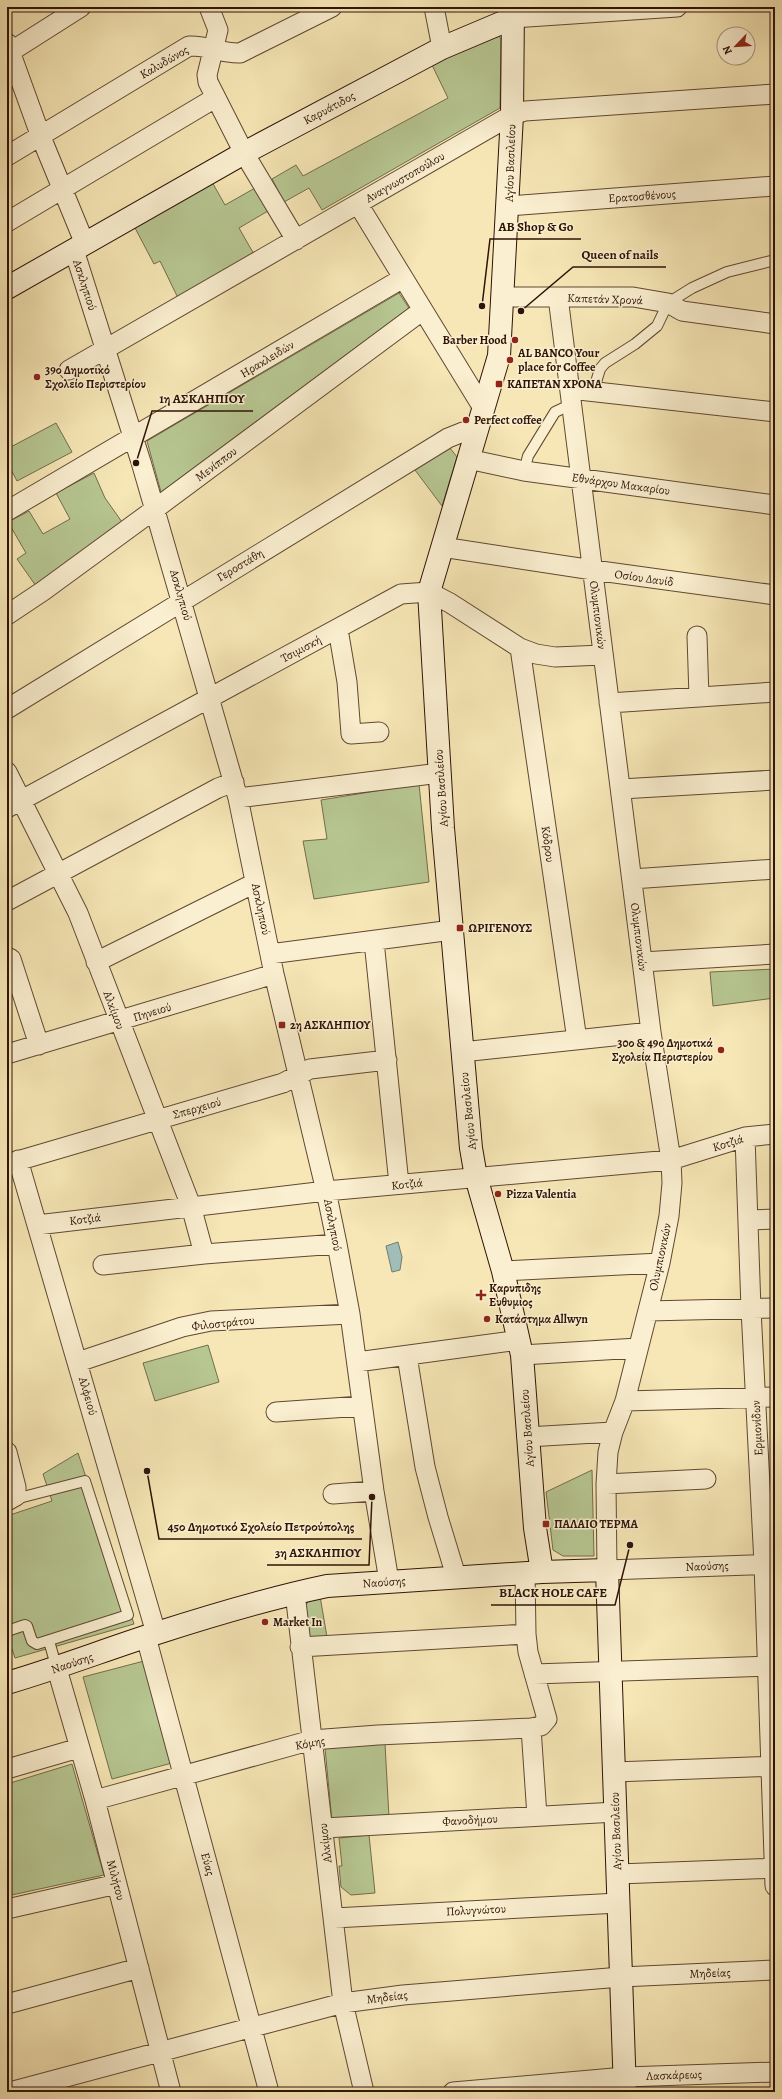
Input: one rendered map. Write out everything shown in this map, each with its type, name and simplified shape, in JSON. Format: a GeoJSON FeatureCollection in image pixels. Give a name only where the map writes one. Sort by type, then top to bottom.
{"type":"FeatureCollection","features":[{"type":"Feature","properties":{"kind":"street"},"geometry":{"type":"LineString","coordinates":[[8,50],[81,7]]}},
{"type":"Feature","properties":{"kind":"street"},"geometry":{"type":"LineString","coordinates":[[209,7],[218,30],[215,49],[207,75],[215,98],[244,153],[296,240]]}},
{"type":"Feature","properties":{"kind":"street","name":"Καλυδώνος"},"geometry":{"type":"LineString","coordinates":[[7,156],[41,137],[189,46],[201,45],[232,53],[240,52],[332,7]]}},
{"type":"Feature","properties":{"kind":"street"},"geometry":{"type":"LineString","coordinates":[[434,7],[442,48]]}},
{"type":"Feature","properties":{"kind":"street","name":"Καρυάτιδος"},"geometry":{"type":"LineString","coordinates":[[7,288],[244,153],[442,48],[513,13],[677,7]]}},
{"type":"Feature","properties":{"kind":"street","name":"Αγίου Βασιλείου"},"geometry":{"type":"LineString","coordinates":[[513,13],[512,115],[499,356],[429,592],[440,773],[471,1148],[476,1177],[503,1271],[520,1347],[534,1528],[533,1572]]}},
{"type":"Feature","properties":{"kind":"street","name":"Ασκληπιού"},"geometry":{"type":"LineString","coordinates":[[8,50],[62,189],[106,348],[182,601],[236,790],[274,974],[299,1074],[337,1244],[350,1314],[374,1491],[389,1581]]}},
{"type":"Feature","properties":{"kind":"street","name":"Αναγνωστοπούλου"},"geometry":{"type":"LineString","coordinates":[[69,370],[512,115],[524,111],[775,94]]}},
{"type":"Feature","properties":{"kind":"street"},"geometry":{"type":"LineString","coordinates":[[7,222],[215,98]]}},
{"type":"Feature","properties":{"kind":"street","name":"Ερατοσθένους"},"geometry":{"type":"LineString","coordinates":[[508,206],[775,186]]}},
{"type":"Feature","properties":{"kind":"street"},"geometry":{"type":"LineString","coordinates":[[358,204],[483,408]]}},
{"type":"Feature","properties":{"kind":"street","name":"Ηρακλειδών"},"geometry":{"type":"LineString","coordinates":[[7,511],[403,278]]}},
{"type":"Feature","properties":{"kind":"street","name":"Καπετάν Χρονά"},"geometry":{"type":"LineString","coordinates":[[503,297],[633,297],[668,304],[682,311],[775,324]]}},
{"type":"Feature","properties":{"kind":"street","name":"Ολυμπιονικών"},"geometry":{"type":"LineString","coordinates":[[558,297],[651,1032],[671,1160],[672,1183],[669,1216],[660,1263],[625,1401],[612,1432],[608,1452],[606,1484],[607,1570]]}},
{"type":"Feature","properties":{"kind":"street","name":"Μενίππου"},"geometry":{"type":"LineString","coordinates":[[7,615],[43,591],[155,510],[423,310]]}},
{"type":"Feature","properties":{"kind":"street"},"geometry":{"type":"LineString","coordinates":[[571,396],[593,392],[775,412]]}},
{"type":"Feature","properties":{"kind":"street","name":"Γεροστάθη"},"geometry":{"type":"LineString","coordinates":[[7,709],[448,438],[463,432],[477,430]]}},
{"type":"Feature","properties":{"kind":"street","name":"Εθνάρχου Μακαρίου"},"geometry":{"type":"LineString","coordinates":[[468,459],[524,471],[775,505]]}},
{"type":"Feature","properties":{"kind":"street","name":"Οσίου Δαυίδ"},"geometry":{"type":"LineString","coordinates":[[442,547],[593,570],[775,595]]}},
{"type":"Feature","properties":{"kind":"street"},"geometry":{"type":"LineString","coordinates":[[429,592],[450,603],[520,648],[536,654],[555,657],[603,655]]}},
{"type":"Feature","properties":{"kind":"street","name":"Τσιμισκή"},"geometry":{"type":"LineString","coordinates":[[14,805],[210,697],[402,594],[429,592]]}},
{"type":"Feature","properties":{"kind":"street"},"geometry":{"type":"LineString","coordinates":[[338,629],[347,682],[351,734],[378,732]]}},
{"type":"Feature","properties":{"kind":"street"},"geometry":{"type":"LineString","coordinates":[[697,636],[699,697]]}},
{"type":"Feature","properties":{"kind":"street","name":"Κόδρου"},"geometry":{"type":"LineString","coordinates":[[520,648],[577,1040]]}},
{"type":"Feature","properties":{"kind":"street"},"geometry":{"type":"LineString","coordinates":[[609,702],[775,692]]}},
{"type":"Feature","properties":{"kind":"street","name":"Αλκίμου"},"geometry":{"type":"LineString","coordinates":[[7,772],[14,805],[59,873],[78,913],[191,1206],[204,1254]]}},
{"type":"Feature","properties":{"kind":"street"},"geometry":{"type":"LineString","coordinates":[[7,901],[218,788],[236,790],[440,773]]}},
{"type":"Feature","properties":{"kind":"street"},"geometry":{"type":"LineString","coordinates":[[621,789],[775,780]]}},
{"type":"Feature","properties":{"kind":"street"},"geometry":{"type":"LineString","coordinates":[[632,879],[775,869]]}},
{"type":"Feature","properties":{"kind":"street"},"geometry":{"type":"LineString","coordinates":[[96,962],[255,883]]}},
{"type":"Feature","properties":{"kind":"street"},"geometry":{"type":"LineString","coordinates":[[270,954],[452,930]]}},
{"type":"Feature","properties":{"kind":"street"},"geometry":{"type":"LineString","coordinates":[[374,941],[399,1184]]}},
{"type":"Feature","properties":{"kind":"street"},"geometry":{"type":"LineString","coordinates":[[642,962],[775,954]]}},
{"type":"Feature","properties":{"kind":"street"},"geometry":{"type":"LineString","coordinates":[[7,957],[11,959],[39,1045]]}},
{"type":"Feature","properties":{"kind":"street","name":"Πηνειού"},"geometry":{"type":"LineString","coordinates":[[7,1054],[119,1022],[274,974]]}},
{"type":"Feature","properties":{"kind":"street"},"geometry":{"type":"LineString","coordinates":[[462,1052],[651,1032]]}},
{"type":"Feature","properties":{"kind":"street","name":"Σπερχειού"},"geometry":{"type":"LineString","coordinates":[[13,1162],[283,1083],[310,1069],[387,1060]]}},
{"type":"Feature","properties":{"kind":"street","name":"Κοτζιά"},"geometry":{"type":"LineString","coordinates":[[37,1225],[326,1191],[671,1160],[745,1137],[775,1134]]}},
{"type":"Feature","properties":{"kind":"street","name":"Ερμιονίδων"},"geometry":{"type":"LineString","coordinates":[[745,1137],[751,1309],[756,1398],[770,1564],[775,1886]]}},
{"type":"Feature","properties":{"kind":"street","name":"Αλφειού"},"geometry":{"type":"LineString","coordinates":[[13,1162],[37,1225],[78,1362],[151,1635]]}},
{"type":"Feature","properties":{"kind":"street"},"geometry":{"type":"LineString","coordinates":[[749,1220],[775,1219]]}},
{"type":"Feature","properties":{"kind":"street"},"geometry":{"type":"LineString","coordinates":[[103,1265],[204,1254],[337,1244]]}},
{"type":"Feature","properties":{"kind":"street"},"geometry":{"type":"LineString","coordinates":[[503,1271],[660,1263]]}},
{"type":"Feature","properties":{"kind":"street"},"geometry":{"type":"LineString","coordinates":[[648,1311],[775,1308]]}},
{"type":"Feature","properties":{"kind":"street","name":"Φιλοστράτου"},"geometry":{"type":"LineString","coordinates":[[78,1362],[182,1327],[211,1321],[350,1314]]}},
{"type":"Feature","properties":{"kind":"street"},"geometry":{"type":"LineString","coordinates":[[357,1362],[407,1356],[520,1347],[638,1348]]}},
{"type":"Feature","properties":{"kind":"street"},"geometry":{"type":"LineString","coordinates":[[407,1356],[424,1467],[456,1576]]}},
{"type":"Feature","properties":{"kind":"street"},"geometry":{"type":"LineString","coordinates":[[625,1401],[775,1397]]}},
{"type":"Feature","properties":{"kind":"street"},"geometry":{"type":"LineString","coordinates":[[276,1412],[362,1406]]}},
{"type":"Feature","properties":{"kind":"street"},"geometry":{"type":"LineString","coordinates":[[527,1437],[612,1432]]}},
{"type":"Feature","properties":{"kind":"street"},"geometry":{"type":"LineString","coordinates":[[7,1452],[16,1487],[11,1499]]}},
{"type":"Feature","properties":{"kind":"street"},"geometry":{"type":"LineString","coordinates":[[606,1484],[706,1479]]}},
{"type":"Feature","properties":{"kind":"street"},"geometry":{"type":"LineString","coordinates":[[333,1494],[374,1491]]}},
{"type":"Feature","properties":{"kind":"street","name":"Ναούσης"},"geometry":{"type":"LineString","coordinates":[[7,1683],[57,1669],[151,1635],[295,1593],[327,1586],[456,1576],[533,1572],[770,1564]]}},
{"type":"Feature","properties":{"kind":"street","name":"Αγίου Βασιλείου"},"geometry":{"type":"LineString","coordinates":[[607,1570],[625,2084]]}},
{"type":"Feature","properties":{"kind":"street"},"geometry":{"type":"LineString","coordinates":[[533,1572],[526,1634],[534,1674],[547,1719],[541,1726],[531,1728],[537,1816]]}},
{"type":"Feature","properties":{"kind":"street","name":"Αλκίμου"},"geometry":{"type":"LineString","coordinates":[[295,1593],[300,1647],[324,1828],[343,2003],[364,2092]]}},
{"type":"Feature","properties":{"kind":"street"},"geometry":{"type":"LineString","coordinates":[[300,1647],[526,1634]]}},
{"type":"Feature","properties":{"kind":"street","name":"Εύας"},"geometry":{"type":"LineString","coordinates":[[151,1635],[184,1776],[269,2092]]}},
{"type":"Feature","properties":{"kind":"street"},"geometry":{"type":"LineString","coordinates":[[534,1674],[771,1666]]}},
{"type":"Feature","properties":{"kind":"street","name":"Μιλήτου"},"geometry":{"type":"LineString","coordinates":[[57,1669],[95,1800],[171,2092]]}},
{"type":"Feature","properties":{"kind":"street","name":"Κόμης"},"geometry":{"type":"LineString","coordinates":[[95,1800],[312,1740],[378,1735],[531,1728]]}},
{"type":"Feature","properties":{"kind":"street"},"geometry":{"type":"LineString","coordinates":[[8,1764],[79,1748]]}},
{"type":"Feature","properties":{"kind":"street"},"geometry":{"type":"LineString","coordinates":[[614,1772],[773,1766]]}},
{"type":"Feature","properties":{"kind":"street","name":"Φανοδήμου"},"geometry":{"type":"LineString","coordinates":[[324,1828],[616,1812]]}},
{"type":"Feature","properties":{"kind":"street"},"geometry":{"type":"LineString","coordinates":[[618,1874],[775,1868]]}},
{"type":"Feature","properties":{"kind":"street"},"geometry":{"type":"LineString","coordinates":[[7,1909],[117,1884]]}},
{"type":"Feature","properties":{"kind":"street","name":"Πολυγνώτου"},"geometry":{"type":"LineString","coordinates":[[334,1918],[619,1903]]}},
{"type":"Feature","properties":{"kind":"street"},"geometry":{"type":"LineString","coordinates":[[7,2004],[139,1968]]}},
{"type":"Feature","properties":{"kind":"street","name":"Μηδείας"},"geometry":{"type":"LineString","coordinates":[[10,2092],[46,2087],[161,2052],[343,2003],[403,1995],[621,1977],[775,1970]]}},
{"type":"Feature","properties":{"kind":"street","name":"Λασκάρεως"},"geometry":{"type":"LineString","coordinates":[[453,2092],[625,2084],[775,2072]]}},
{"type":"Feature","properties":{"kind":"lane"},"geometry":{"type":"LineString","coordinates":[[593,392],[600,369],[605,363],[635,344],[657,326],[668,304],[692,288],[727,272],[775,260]]}},
{"type":"Feature","properties":{"kind":"lane"},"geometry":{"type":"LineString","coordinates":[[524,471],[528,456],[555,412],[571,396]]}},
{"type":"Feature","properties":{"kind":"lane"},"geometry":{"type":"LineString","coordinates":[[7,1631],[24,1625],[27,1626],[32,1641],[37,1644],[128,1615],[85,1481],[11,1499]]}},
{"type":"Feature","properties":{"kind":"lane"},"geometry":{"type":"LineString","coordinates":[[49,1641],[57,1669]]}},
{"type":"Feature","properties":{"kind":"green space"},"geometry":{"type":"Polygon","coordinates":[[[497,34],[501,39],[500,108],[322,210],[309,188],[284,202],[272,179],[296,165],[303,176],[448,98],[432,65],[497,34]]]}},
{"type":"Feature","properties":{"kind":"green space"},"geometry":{"type":"Polygon","coordinates":[[[212,182],[225,205],[255,188],[268,211],[239,228],[255,256],[178,298],[160,261],[154,264],[134,226],[212,182]]]}},
{"type":"Feature","properties":{"kind":"green space"},"geometry":{"type":"Polygon","coordinates":[[[399,293],[409,308],[161,492],[147,441],[399,293]]]}},
{"type":"Feature","properties":{"kind":"green space"},"geometry":{"type":"Polygon","coordinates":[[[56,423],[72,452],[17,481],[7,462],[7,449],[56,423]]]}},
{"type":"Feature","properties":{"kind":"green space"},"geometry":{"type":"Polygon","coordinates":[[[450,448],[457,457],[442,506],[415,470],[450,448]]]}},
{"type":"Feature","properties":{"kind":"green space"},"geometry":{"type":"Polygon","coordinates":[[[94,473],[105,498],[122,522],[36,586],[17,559],[26,553],[8,522],[29,511],[43,534],[70,519],[56,493],[94,473]]]}},
{"type":"Feature","properties":{"kind":"green space"},"geometry":{"type":"Polygon","coordinates":[[[419,784],[429,882],[314,899],[303,841],[327,839],[321,800],[419,784]]]}},
{"type":"Feature","properties":{"kind":"green space"},"geometry":{"type":"Polygon","coordinates":[[[775,969],[775,998],[713,1006],[710,972],[775,969]]]}},
{"type":"Feature","properties":{"kind":"green space"},"geometry":{"type":"Polygon","coordinates":[[[208,1345],[219,1382],[155,1401],[143,1363],[208,1345]]]}},
{"type":"Feature","properties":{"kind":"green space"},"geometry":{"type":"Polygon","coordinates":[[[78,1453],[134,1624],[15,1658],[12,1649],[7,1651],[7,1516],[52,1501],[43,1474],[78,1453]]]}},
{"type":"Feature","properties":{"kind":"green space"},"geometry":{"type":"Polygon","coordinates":[[[592,1470],[594,1556],[563,1556],[553,1550],[546,1492],[592,1470]]]}},
{"type":"Feature","properties":{"kind":"green space"},"geometry":{"type":"Polygon","coordinates":[[[320,1596],[327,1637],[309,1639],[306,1605],[309,1600],[320,1596]]]}},
{"type":"Feature","properties":{"kind":"green space"},"geometry":{"type":"Polygon","coordinates":[[[144,1661],[172,1763],[112,1779],[83,1677],[144,1661]]]}},
{"type":"Feature","properties":{"kind":"green space"},"geometry":{"type":"Polygon","coordinates":[[[385,1744],[389,1817],[332,1821],[325,1748],[385,1744]]]}},
{"type":"Feature","properties":{"kind":"green space"},"geometry":{"type":"Polygon","coordinates":[[[72,1764],[104,1875],[7,1896],[7,1784],[72,1764]]]}},
{"type":"Feature","properties":{"kind":"green space"},"geometry":{"type":"Polygon","coordinates":[[[369,1835],[375,1893],[351,1895],[341,1887],[339,1866],[342,1866],[339,1838],[369,1835]]]}},
{"type":"Feature","properties":{"kind":"water"},"geometry":{"type":"Polygon","coordinates":[[[398,1242],[402,1257],[400,1270],[392,1272],[386,1246],[398,1242]]]}},
{"type":"Feature","properties":{"kind":"place","name":"AB Shop & Go"},"geometry":{"type":"Point","coordinates":[482,306]}},
{"type":"Feature","properties":{"kind":"place","name":"Queen of nails"},"geometry":{"type":"Point","coordinates":[521,311]}},
{"type":"Feature","properties":{"kind":"place","name":"Barber Hood"},"geometry":{"type":"Point","coordinates":[515,340]}},
{"type":"Feature","properties":{"kind":"place","name":"AL BANCO Your place for Coffee"},"geometry":{"type":"Point","coordinates":[510,360]}},
{"type":"Feature","properties":{"kind":"place","name":"39ο Δημοτικό Σχολείο Περιστερίου"},"geometry":{"type":"Point","coordinates":[37,377]}},
{"type":"Feature","properties":{"kind":"place","name":"ΚΑΠΕΤΑΝ ΧΡΟΝΑ"},"geometry":{"type":"Point","coordinates":[499,384]}},
{"type":"Feature","properties":{"kind":"place","name":"Perfect coffee"},"geometry":{"type":"Point","coordinates":[466,420]}},
{"type":"Feature","properties":{"kind":"place","name":"1η ΑΣΚΛΗΠΙΟΥ"},"geometry":{"type":"Point","coordinates":[136,463]}},
{"type":"Feature","properties":{"kind":"place","name":"ΩΡΙΓΕΝΟΥΣ"},"geometry":{"type":"Point","coordinates":[460,928]}},
{"type":"Feature","properties":{"kind":"place","name":"2η ΑΣΚΛΗΠΙΟΥ"},"geometry":{"type":"Point","coordinates":[282,1025]}},
{"type":"Feature","properties":{"kind":"place","name":"30ο & 49ο Δημοτικά Σχολεία Περιστερίου"},"geometry":{"type":"Point","coordinates":[721,1050]}},
{"type":"Feature","properties":{"kind":"place","name":"Pizza Valentia"},"geometry":{"type":"Point","coordinates":[498,1194]}},
{"type":"Feature","properties":{"kind":"place","name":"Καρυπιδης Ευθυμιος"},"geometry":{"type":"Point","coordinates":[481,1295]}},
{"type":"Feature","properties":{"kind":"place","name":"Κατάστημα Allwyn"},"geometry":{"type":"Point","coordinates":[487,1319]}},
{"type":"Feature","properties":{"kind":"place","name":"45ο Δημοτικό Σχολείο Πετρούπολης"},"geometry":{"type":"Point","coordinates":[147,1471]}},
{"type":"Feature","properties":{"kind":"place","name":"3η ΑΣΚΛΗΠΙΟΥ"},"geometry":{"type":"Point","coordinates":[372,1497]}},
{"type":"Feature","properties":{"kind":"place","name":"ΠΑΛΑΙΟ ΤΕΡΜΑ"},"geometry":{"type":"Point","coordinates":[546,1524]}},
{"type":"Feature","properties":{"kind":"place","name":"BLACK HOLE CAFE"},"geometry":{"type":"Point","coordinates":[630,1545]}},
{"type":"Feature","properties":{"kind":"place","name":"Market In"},"geometry":{"type":"Point","coordinates":[265,1622]}}]}
